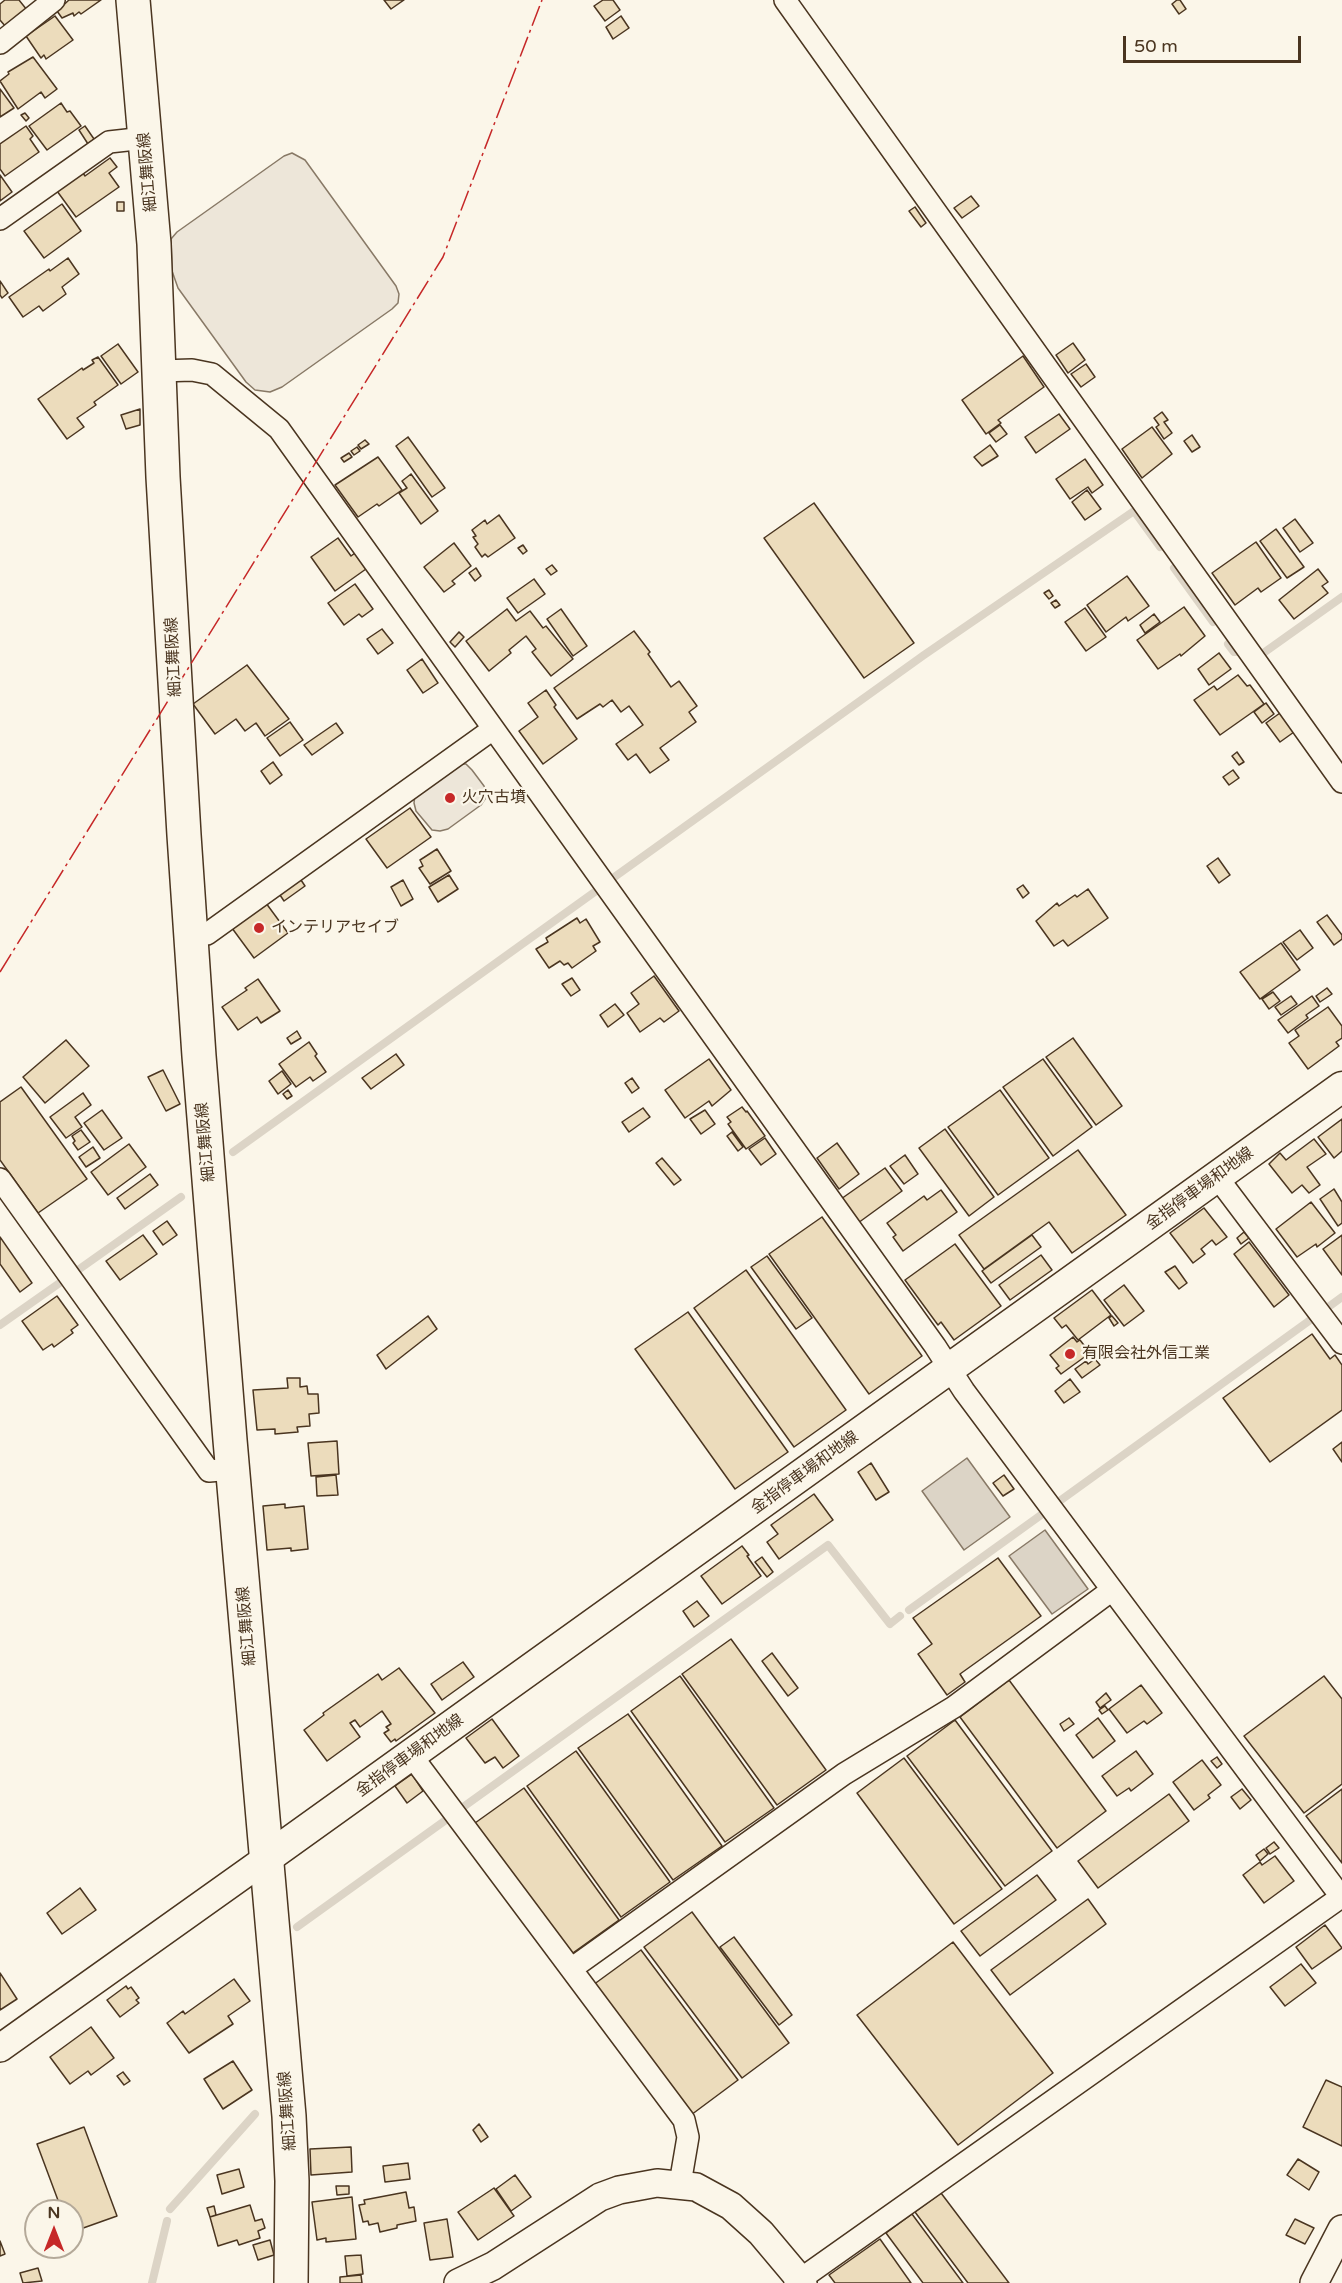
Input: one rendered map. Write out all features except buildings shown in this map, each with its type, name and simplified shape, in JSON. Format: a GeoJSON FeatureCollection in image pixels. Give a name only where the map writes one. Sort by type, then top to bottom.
{"type":"FeatureCollection","features":[{"type":"Feature","properties":{"kind":"main road","name":"細江舞阪線"},"geometry":{"type":"LineString","coordinates":[[133,0],[154,244],[164,489],[191,934],[233,1469],[291,2137],[293,2214],[291,2283]]}},
{"type":"Feature","properties":{"kind":"main road","name":"金指停車場和地線"},"geometry":{"type":"LineString","coordinates":[[267,1858],[1342,1087]]}},
{"type":"Feature","properties":{"kind":"street"},"geometry":{"type":"LineString","coordinates":[[0,43],[54,0]]}},
{"type":"Feature","properties":{"kind":"street"},"geometry":{"type":"LineString","coordinates":[[785,0],[1342,782]]}},
{"type":"Feature","properties":{"kind":"street"},"geometry":{"type":"LineString","coordinates":[[0,219],[109,141],[145,138]]}},
{"type":"Feature","properties":{"kind":"street"},"geometry":{"type":"LineString","coordinates":[[160,371],[192,370],[212,374],[279,429],[950,1368],[964,1391],[1342,1897],[800,2282],[761,2233],[731,2206],[696,2187],[680,2184],[638,2185],[600,2197],[493,2266],[459,2283]]}},
{"type":"Feature","properties":{"kind":"street"},"geometry":{"type":"LineString","coordinates":[[191,934],[207,934],[493,729]]}},
{"type":"Feature","properties":{"kind":"street"},"geometry":{"type":"LineString","coordinates":[[1217,1177],[1342,1342]]}},
{"type":"Feature","properties":{"kind":"street"},"geometry":{"type":"LineString","coordinates":[[0,1179],[209,1471],[233,1469]]}},
{"type":"Feature","properties":{"kind":"street"},"geometry":{"type":"LineString","coordinates":[[571,1970],[844,1774],[954,1707],[1112,1590]]}},
{"type":"Feature","properties":{"kind":"street"},"geometry":{"type":"LineString","coordinates":[[411,1755],[684,2120],[688,2137],[680,2184]]}},
{"type":"Feature","properties":{"kind":"street"},"geometry":{"type":"LineString","coordinates":[[0,2048],[267,1858]]}},
{"type":"Feature","properties":{"kind":"street"},"geometry":{"type":"LineString","coordinates":[[1314,2283],[1342,2229]]}},
{"type":"Feature","properties":{"kind":"shaded area"},"geometry":{"type":"Polygon","coordinates":[[[292,153],[305,160],[396,286],[399,294],[398,303],[392,309],[282,387],[270,392],[255,390],[246,382],[178,288],[172,271],[171,239],[177,232],[284,156],[292,153]]]}},
{"type":"Feature","properties":{"kind":"shaded area"},"geometry":{"type":"Polygon","coordinates":[[[459,764],[466,764],[484,786],[485,799],[481,805],[448,829],[432,830],[416,811],[415,795],[459,764]]]}},
{"type":"Feature","properties":{"kind":"shaded area"},"geometry":{"type":"Polygon","coordinates":[[[967,1458],[1010,1517],[964,1550],[922,1491],[967,1458]]]}},
{"type":"Feature","properties":{"kind":"shaded area"},"geometry":{"type":"Polygon","coordinates":[[[1045,1530],[1088,1589],[1052,1614],[1009,1556],[1045,1530]]]}},
{"type":"Feature","properties":{"kind":"waterway"},"geometry":{"type":"LineString","coordinates":[[613,878],[924,655],[1134,511],[1160,547]]}},
{"type":"Feature","properties":{"kind":"waterway"},"geometry":{"type":"LineString","coordinates":[[1174,568],[1213,622]]}},
{"type":"Feature","properties":{"kind":"waterway"},"geometry":{"type":"LineString","coordinates":[[1262,654],[1342,597]]}},
{"type":"Feature","properties":{"kind":"waterway"},"geometry":{"type":"LineString","coordinates":[[1228,644],[1234,652],[1239,652]]}},
{"type":"Feature","properties":{"kind":"waterway"},"geometry":{"type":"LineString","coordinates":[[233,1152],[596,891]]}},
{"type":"Feature","properties":{"kind":"waterway"},"geometry":{"type":"LineString","coordinates":[[78,1270],[181,1197]]}},
{"type":"Feature","properties":{"kind":"waterway"},"geometry":{"type":"LineString","coordinates":[[0,1325],[61,1282]]}},
{"type":"Feature","properties":{"kind":"waterway"},"geometry":{"type":"LineString","coordinates":[[1327,1308],[1342,1297]]}},
{"type":"Feature","properties":{"kind":"waterway"},"geometry":{"type":"LineString","coordinates":[[1061,1500],[1313,1318]]}},
{"type":"Feature","properties":{"kind":"waterway"},"geometry":{"type":"LineString","coordinates":[[909,1610],[1041,1515]]}},
{"type":"Feature","properties":{"kind":"waterway"},"geometry":{"type":"LineString","coordinates":[[459,1810],[828,1545],[890,1624],[900,1616]]}},
{"type":"Feature","properties":{"kind":"waterway"},"geometry":{"type":"LineString","coordinates":[[297,1927],[450,1817]]}},
{"type":"Feature","properties":{"kind":"waterway"},"geometry":{"type":"LineString","coordinates":[[170,2209],[255,2114]]}},
{"type":"Feature","properties":{"kind":"waterway"},"geometry":{"type":"LineString","coordinates":[[152,2283],[167,2221]]}},
{"type":"Feature","properties":{"kind":"power"},"geometry":{"type":"LineString","coordinates":[[0,972],[443,257],[542,0]]}},
{"type":"Feature","properties":{"kind":"place","name":"火穴古墳"},"geometry":{"type":"Point","coordinates":[450,798]}},
{"type":"Feature","properties":{"kind":"place","name":"インテリアセイブ"},"geometry":{"type":"Point","coordinates":[259,928]}},
{"type":"Feature","properties":{"kind":"place","name":"有限会社外信工業"},"geometry":{"type":"Point","coordinates":[1070,1354]}}]}
